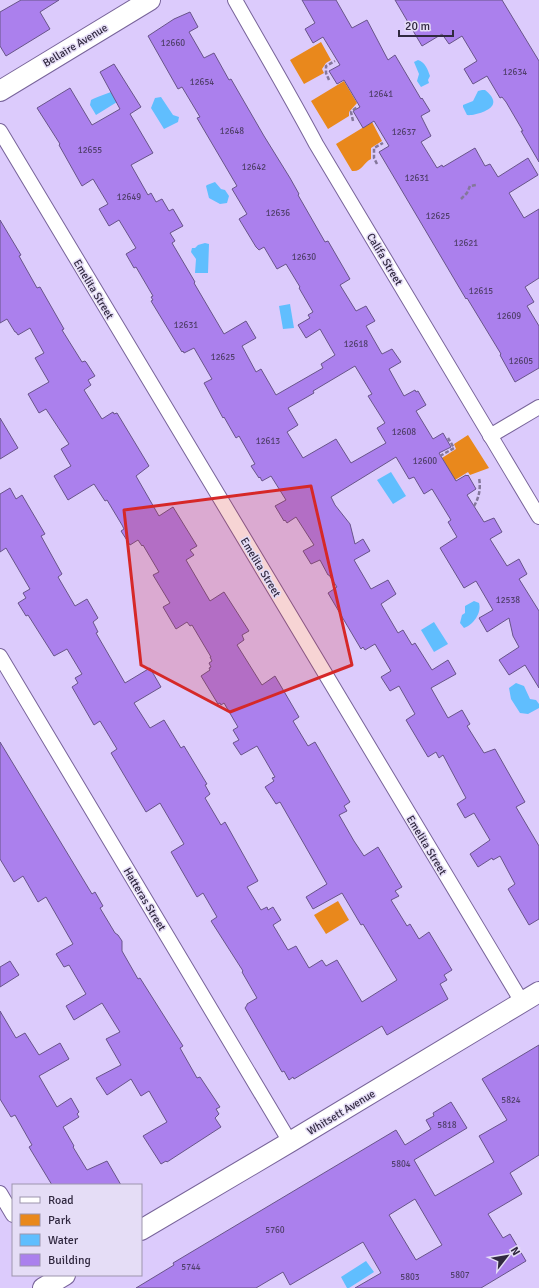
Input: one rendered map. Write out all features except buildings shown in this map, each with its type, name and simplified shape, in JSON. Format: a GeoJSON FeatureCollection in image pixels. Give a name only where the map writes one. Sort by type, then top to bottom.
{"type":"FeatureCollection","features":[{"type":"Feature","properties":{"kind":"main road","name":"Bellaire Avenue"},"geometry":{"type":"LineString","coordinates":[[0,91],[150,0]]}},
{"type":"Feature","properties":{"kind":"main road","name":"Whitsett Avenue"},"geometry":{"type":"LineString","coordinates":[[142,1229],[539,992]]}},
{"type":"Feature","properties":{"kind":"street","name":"Califa Street"},"geometry":{"type":"LineString","coordinates":[[235,0],[320,150],[539,517]]}},
{"type":"Feature","properties":{"kind":"street","name":"Emelita Street"},"geometry":{"type":"LineString","coordinates":[[0,131],[522,1002]]}},
{"type":"Feature","properties":{"kind":"street"},"geometry":{"type":"LineString","coordinates":[[490,436],[539,407]]}},
{"type":"Feature","properties":{"kind":"street","name":"Hatteras Street"},"geometry":{"type":"LineString","coordinates":[[0,656],[290,1142]]}},
{"type":"Feature","properties":{"kind":"street"},"geometry":{"type":"LineString","coordinates":[[0,1193],[12,1213]]}},
{"type":"Feature","properties":{"kind":"path"},"geometry":{"type":"LineString","coordinates":[[329,80],[326,73],[326,66],[335,61]]}},
{"type":"Feature","properties":{"kind":"path"},"geometry":{"type":"LineString","coordinates":[[353,121],[350,112],[357,108]]}},
{"type":"Feature","properties":{"kind":"path"},"geometry":{"type":"LineString","coordinates":[[377,164],[374,158],[374,148],[384,143]]}},
{"type":"Feature","properties":{"kind":"path"},"geometry":{"type":"LineString","coordinates":[[461,199],[467,193],[470,186],[476,185]]}},
{"type":"Feature","properties":{"kind":"path"},"geometry":{"type":"LineString","coordinates":[[440,456],[454,448],[448,438]]}},
{"type":"Feature","properties":{"kind":"path"},"geometry":{"type":"LineString","coordinates":[[474,506],[477,501],[479,491],[479,478]]}},
{"type":"Feature","properties":{"kind":"highlighted area"},"geometry":{"type":"Polygon","coordinates":[[[311,486],[352,665],[230,712],[141,665],[124,510],[311,486]]]}},
{"type":"Feature","properties":{"kind":"green space"},"geometry":{"type":"Polygon","coordinates":[[[321,42],[331,60],[326,63],[322,69],[324,73],[304,84],[290,60],[321,42]]]}},
{"type":"Feature","properties":{"kind":"green space"},"geometry":{"type":"Polygon","coordinates":[[[344,81],[357,103],[349,112],[349,116],[328,129],[311,101],[344,81]]]}},
{"type":"Feature","properties":{"kind":"green space"},"geometry":{"type":"Polygon","coordinates":[[[372,122],[382,141],[371,148],[371,159],[360,169],[352,171],[336,144],[372,122]]]}},
{"type":"Feature","properties":{"kind":"green space"},"geometry":{"type":"Polygon","coordinates":[[[468,435],[489,468],[470,475],[468,472],[455,480],[442,458],[456,449],[454,444],[468,435]]]}},
{"type":"Feature","properties":{"kind":"green space"},"geometry":{"type":"Polygon","coordinates":[[[338,901],[349,920],[326,934],[314,915],[338,901]]]}},
{"type":"Feature","properties":{"kind":"water"},"geometry":{"type":"Polygon","coordinates":[[[418,60],[424,64],[430,76],[428,80],[429,83],[421,87],[417,81],[419,74],[414,62],[418,60]]]}},
{"type":"Feature","properties":{"kind":"water"},"geometry":{"type":"Polygon","coordinates":[[[485,90],[490,94],[493,102],[492,107],[473,115],[467,115],[463,105],[473,101],[478,91],[485,90]]]}},
{"type":"Feature","properties":{"kind":"water"},"geometry":{"type":"Polygon","coordinates":[[[111,92],[117,102],[96,115],[90,105],[91,100],[111,92]]]}},
{"type":"Feature","properties":{"kind":"water"},"geometry":{"type":"Polygon","coordinates":[[[161,97],[173,115],[179,117],[178,122],[164,129],[151,108],[155,98],[161,97]]]}},
{"type":"Feature","properties":{"kind":"water"},"geometry":{"type":"Polygon","coordinates":[[[215,182],[221,189],[225,190],[229,196],[227,203],[220,204],[209,198],[206,186],[215,182]]]}},
{"type":"Feature","properties":{"kind":"water"},"geometry":{"type":"Polygon","coordinates":[[[205,243],[209,244],[208,273],[195,273],[196,259],[191,252],[192,248],[205,243]]]}},
{"type":"Feature","properties":{"kind":"water"},"geometry":{"type":"Polygon","coordinates":[[[290,304],[294,328],[283,329],[279,306],[290,304]]]}},
{"type":"Feature","properties":{"kind":"water"},"geometry":{"type":"Polygon","coordinates":[[[391,472],[406,496],[393,504],[377,480],[391,472]]]}},
{"type":"Feature","properties":{"kind":"water"},"geometry":{"type":"Polygon","coordinates":[[[474,601],[479,603],[480,607],[478,615],[471,624],[464,628],[460,623],[462,615],[465,613],[465,606],[474,601]]]}},
{"type":"Feature","properties":{"kind":"water"},"geometry":{"type":"Polygon","coordinates":[[[434,622],[448,644],[434,652],[421,630],[434,622]]]}},
{"type":"Feature","properties":{"kind":"water"},"geometry":{"type":"Polygon","coordinates":[[[516,683],[524,686],[530,699],[536,700],[539,704],[539,708],[528,714],[520,713],[511,699],[509,688],[516,683]]]}},
{"type":"Feature","properties":{"kind":"water"},"geometry":{"type":"Polygon","coordinates":[[[366,1261],[374,1272],[347,1288],[341,1277],[366,1261]]]}}]}
